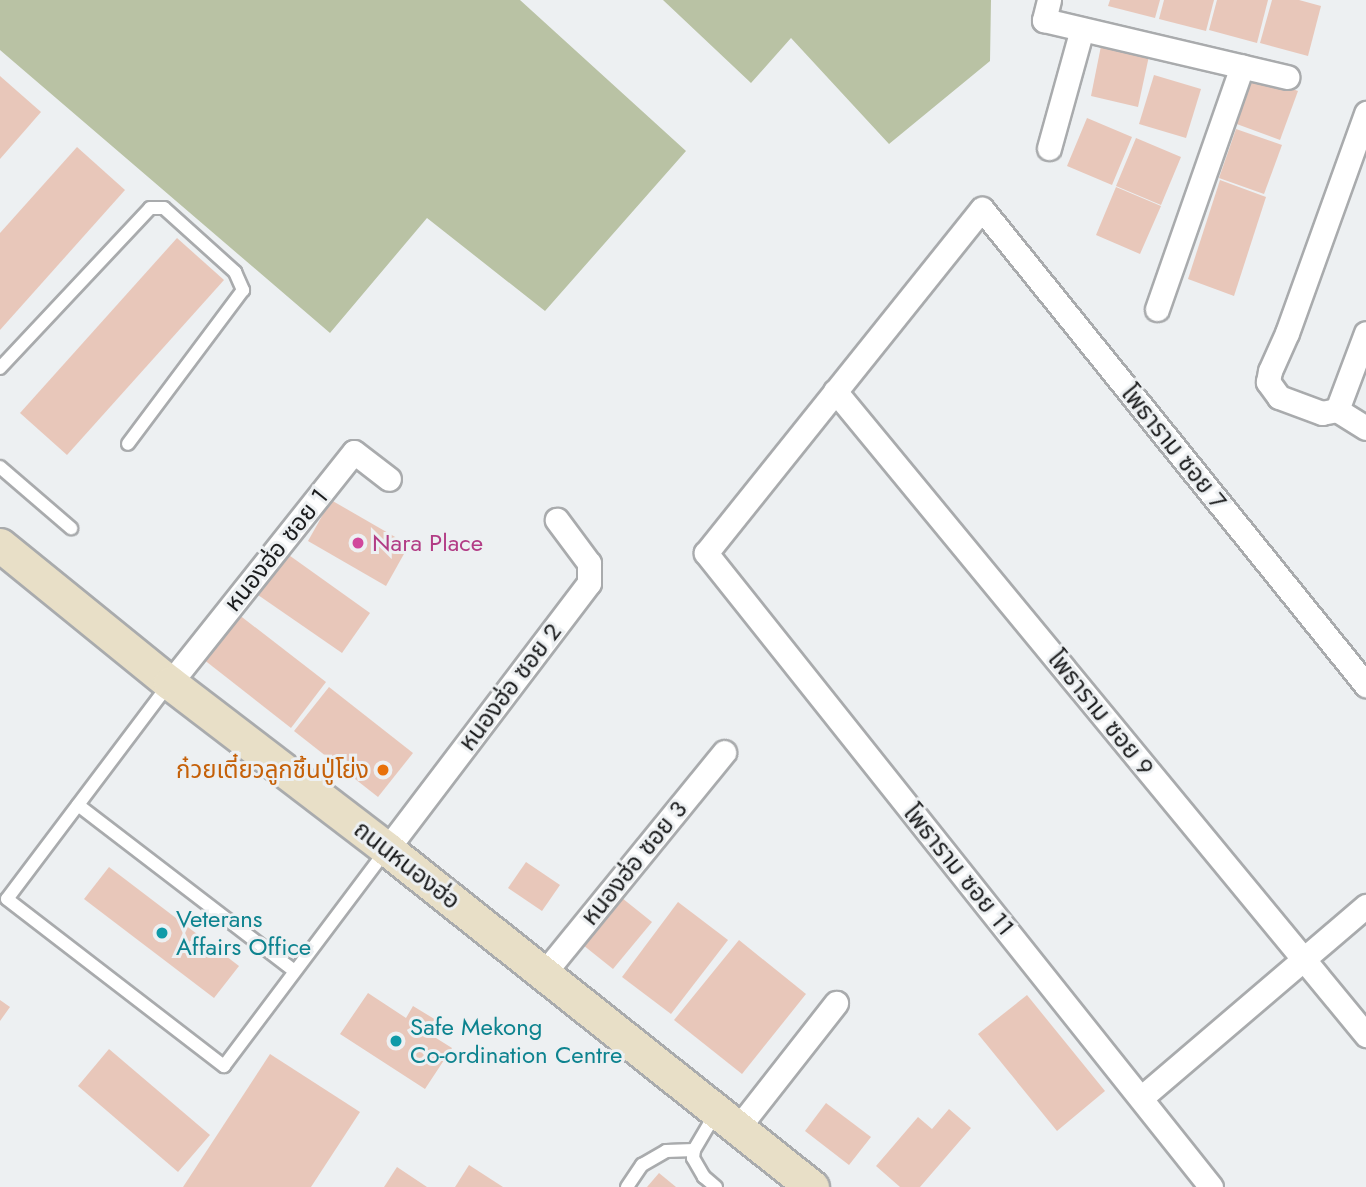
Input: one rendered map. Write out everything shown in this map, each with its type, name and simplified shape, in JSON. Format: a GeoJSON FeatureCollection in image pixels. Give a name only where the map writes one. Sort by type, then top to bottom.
{"type":"FeatureCollection","features":[{"type":"Feature","properties":{"kind":"main road","name":"ถนนหนองฮ่อ"},"geometry":{"type":"LineString","coordinates":[[0,545],[170,683],[387,849],[812,1187]]}},
{"type":"Feature","properties":{"kind":"street"},"geometry":{"type":"LineString","coordinates":[[1049,0],[1044,20],[1287,77]]}},
{"type":"Feature","properties":{"kind":"street"},"geometry":{"type":"LineString","coordinates":[[1049,148],[1082,29]]}},
{"type":"Feature","properties":{"kind":"street"},"geometry":{"type":"LineString","coordinates":[[1157,310],[1242,66]]}},
{"type":"Feature","properties":{"kind":"street"},"geometry":{"type":"LineString","coordinates":[[1366,113],[1268,382],[1279,397],[1322,413],[1337,410],[1366,428]]}},
{"type":"Feature","properties":{"kind":"street","name":"โพธาราม ซอย 7"},"geometry":{"type":"LineString","coordinates":[[835,391],[982,209],[1366,685]]}},
{"type":"Feature","properties":{"kind":"street"},"geometry":{"type":"LineString","coordinates":[[1337,410],[1366,333]]}},
{"type":"Feature","properties":{"kind":"street","name":"โพธาราม ซอย 11"},"geometry":{"type":"LineString","coordinates":[[835,391],[706,553],[1211,1187]]}},
{"type":"Feature","properties":{"kind":"street","name":"โพธาราม ซอย 9"},"geometry":{"type":"LineString","coordinates":[[835,391],[1366,1035]]}},
{"type":"Feature","properties":{"kind":"street","name":"หนองฮ่อ ซอย 1"},"geometry":{"type":"LineString","coordinates":[[170,683],[354,452],[389,479]]}},
{"type":"Feature","properties":{"kind":"street","name":"หนองฮ่อ ซอย 2"},"geometry":{"type":"LineString","coordinates":[[387,849],[589,583],[589,563],[557,520]]}},
{"type":"Feature","properties":{"kind":"street","name":"หนองฮ่อ ซอย 3"},"geometry":{"type":"LineString","coordinates":[[544,973],[724,752]]}},
{"type":"Feature","properties":{"kind":"street"},"geometry":{"type":"LineString","coordinates":[[1140,1098],[1366,906]]}},
{"type":"Feature","properties":{"kind":"street"},"geometry":{"type":"LineString","coordinates":[[728,1120],[836,1003]]}},
{"type":"Feature","properties":{"kind":"lane"},"geometry":{"type":"LineString","coordinates":[[0,368],[150,208],[164,208],[235,272],[243,290],[128,444]]}},
{"type":"Feature","properties":{"kind":"lane"},"geometry":{"type":"LineString","coordinates":[[0,467],[71,528]]}},
{"type":"Feature","properties":{"kind":"lane"},"geometry":{"type":"LineString","coordinates":[[170,683],[7,899],[224,1066],[387,849]]}},
{"type":"Feature","properties":{"kind":"lane"},"geometry":{"type":"LineString","coordinates":[[78,805],[294,971]]}},
{"type":"Feature","properties":{"kind":"lane"},"geometry":{"type":"LineString","coordinates":[[627,1187],[642,1165],[666,1151],[694,1150],[728,1120]]}},
{"type":"Feature","properties":{"kind":"lane"},"geometry":{"type":"LineString","coordinates":[[694,1150],[693,1158],[704,1177],[716,1187]]}},
{"type":"Feature","properties":{"kind":"green space"},"geometry":{"type":"Polygon","coordinates":[[[0,0],[520,0],[686,151],[545,311],[427,218],[330,333],[0,50],[0,0]]]}},
{"type":"Feature","properties":{"kind":"green space"},"geometry":{"type":"Polygon","coordinates":[[[663,0],[991,0],[990,61],[889,144],[791,38],[751,83],[663,0]]]}},
{"type":"Feature","properties":{"kind":"building"},"geometry":{"type":"Polygon","coordinates":[[[1110,0],[1160,0],[1155,18],[1108,6],[1110,0]]]}},
{"type":"Feature","properties":{"kind":"building"},"geometry":{"type":"Polygon","coordinates":[[[1164,0],[1214,0],[1206,31],[1159,19],[1164,0]]]}},
{"type":"Feature","properties":{"kind":"building"},"geometry":{"type":"Polygon","coordinates":[[[1217,0],[1268,0],[1257,43],[1209,30],[1217,0]]]}},
{"type":"Feature","properties":{"kind":"building"},"geometry":{"type":"Polygon","coordinates":[[[1272,0],[1299,0],[1321,6],[1308,56],[1260,43],[1272,0]]]}},
{"type":"Feature","properties":{"kind":"building"},"geometry":{"type":"Polygon","coordinates":[[[1101,46],[1149,56],[1138,107],[1091,96],[1101,46]]]}},
{"type":"Feature","properties":{"kind":"building"},"geometry":{"type":"Polygon","coordinates":[[[1252,74],[1298,91],[1280,140],[1234,123],[1252,74]]]}},
{"type":"Feature","properties":{"kind":"building"},"geometry":{"type":"Polygon","coordinates":[[[1154,75],[1201,89],[1186,138],[1139,124],[1154,75]]]}},
{"type":"Feature","properties":{"kind":"building"},"geometry":{"type":"Polygon","coordinates":[[[0,76],[41,112],[0,159],[0,76]]]}},
{"type":"Feature","properties":{"kind":"building"},"geometry":{"type":"Polygon","coordinates":[[[1087,118],[1132,137],[1112,185],[1067,166],[1087,118]]]}},
{"type":"Feature","properties":{"kind":"building"},"geometry":{"type":"Polygon","coordinates":[[[1236,129],[1282,145],[1264,194],[1219,178],[1236,129]]]}},
{"type":"Feature","properties":{"kind":"building"},"geometry":{"type":"Polygon","coordinates":[[[1136,138],[1181,157],[1161,205],[1116,186],[1136,138]]]}},
{"type":"Feature","properties":{"kind":"building"},"geometry":{"type":"Polygon","coordinates":[[[77,147],[125,190],[0,330],[0,233],[77,147]]]}},
{"type":"Feature","properties":{"kind":"building"},"geometry":{"type":"Polygon","coordinates":[[[1220,180],[1266,197],[1234,296],[1188,279],[1220,180]]]}},
{"type":"Feature","properties":{"kind":"building"},"geometry":{"type":"Polygon","coordinates":[[[1116,187],[1161,206],[1140,254],[1096,235],[1116,187]]]}},
{"type":"Feature","properties":{"kind":"building"},"geometry":{"type":"Polygon","coordinates":[[[177,238],[224,280],[67,455],[20,413],[177,238]]]}},
{"type":"Feature","properties":{"kind":"building","name":"Nara Place"},"geometry":{"type":"Polygon","coordinates":[[[331,500],[409,545],[386,586],[308,541],[331,500]]]}},
{"type":"Feature","properties":{"kind":"building"},"geometry":{"type":"Polygon","coordinates":[[[286,553],[370,613],[342,653],[258,595],[286,553]]]}},
{"type":"Feature","properties":{"kind":"building"},"geometry":{"type":"Polygon","coordinates":[[[238,614],[326,682],[291,728],[203,659],[238,614]]]}},
{"type":"Feature","properties":{"kind":"building"},"geometry":{"type":"Polygon","coordinates":[[[329,687],[413,753],[378,797],[294,731],[329,687]]]}},
{"type":"Feature","properties":{"kind":"building"},"geometry":{"type":"Polygon","coordinates":[[[526,862],[560,885],[542,911],[508,888],[526,862]]]}},
{"type":"Feature","properties":{"kind":"building","name":"Veterans Affairs Office"},"geometry":{"type":"Polygon","coordinates":[[[109,867],[239,966],[214,998],[84,899],[109,867]]]}},
{"type":"Feature","properties":{"kind":"building"},"geometry":{"type":"Polygon","coordinates":[[[617,894],[652,922],[613,969],[578,941],[617,894]]]}},
{"type":"Feature","properties":{"kind":"building"},"geometry":{"type":"Polygon","coordinates":[[[678,902],[728,940],[671,1014],[622,977],[678,902]]]}},
{"type":"Feature","properties":{"kind":"building"},"geometry":{"type":"Polygon","coordinates":[[[739,940],[806,994],[742,1074],[674,1020],[739,940]]]}},
{"type":"Feature","properties":{"kind":"building","name":"Safe Mekong Co-ordination Centre"},"geometry":{"type":"Polygon","coordinates":[[[368,993],[406,1018],[413,1006],[436,1020],[428,1033],[452,1048],[425,1089],[340,1034],[368,993]]]}},
{"type":"Feature","properties":{"kind":"building"},"geometry":{"type":"Polygon","coordinates":[[[1027,995],[1105,1091],[1057,1131],[978,1034],[1027,995]]]}},
{"type":"Feature","properties":{"kind":"building"},"geometry":{"type":"Polygon","coordinates":[[[0,1000],[10,1007],[0,1021],[0,1000]]]}},
{"type":"Feature","properties":{"kind":"building"},"geometry":{"type":"Polygon","coordinates":[[[109,1049],[210,1135],[178,1172],[78,1086],[109,1049]]]}},
{"type":"Feature","properties":{"kind":"building"},"geometry":{"type":"Polygon","coordinates":[[[270,1054],[360,1112],[311,1187],[183,1187],[270,1054]]]}},
{"type":"Feature","properties":{"kind":"building"},"geometry":{"type":"Polygon","coordinates":[[[826,1103],[871,1137],[849,1165],[805,1131],[826,1103]]]}},
{"type":"Feature","properties":{"kind":"building"},"geometry":{"type":"Polygon","coordinates":[[[949,1109],[971,1128],[920,1187],[900,1187],[876,1166],[918,1117],[932,1129],[949,1109]]]}},
{"type":"Feature","properties":{"kind":"building"},"geometry":{"type":"Polygon","coordinates":[[[469,1165],[503,1187],[455,1187],[469,1165]]]}},
{"type":"Feature","properties":{"kind":"building"},"geometry":{"type":"Polygon","coordinates":[[[397,1167],[427,1187],[384,1187],[397,1167]]]}},
{"type":"Feature","properties":{"kind":"building"},"geometry":{"type":"Polygon","coordinates":[[[659,1173],[676,1187],[647,1187],[659,1173]]]}},
{"type":"Feature","properties":{"kind":"place","name":"Nara Place"},"geometry":{"type":"Point","coordinates":[358,543]}},
{"type":"Feature","properties":{"kind":"place","name":"ก๋วยเตี๋ยวลูกชิ้นปู่โย่ง"},"geometry":{"type":"Point","coordinates":[383,770]}},
{"type":"Feature","properties":{"kind":"place","name":"Veterans Affairs Office"},"geometry":{"type":"Point","coordinates":[162,933]}},
{"type":"Feature","properties":{"kind":"place","name":"Safe Mekong Co-ordination Centre"},"geometry":{"type":"Point","coordinates":[396,1041]}}]}
